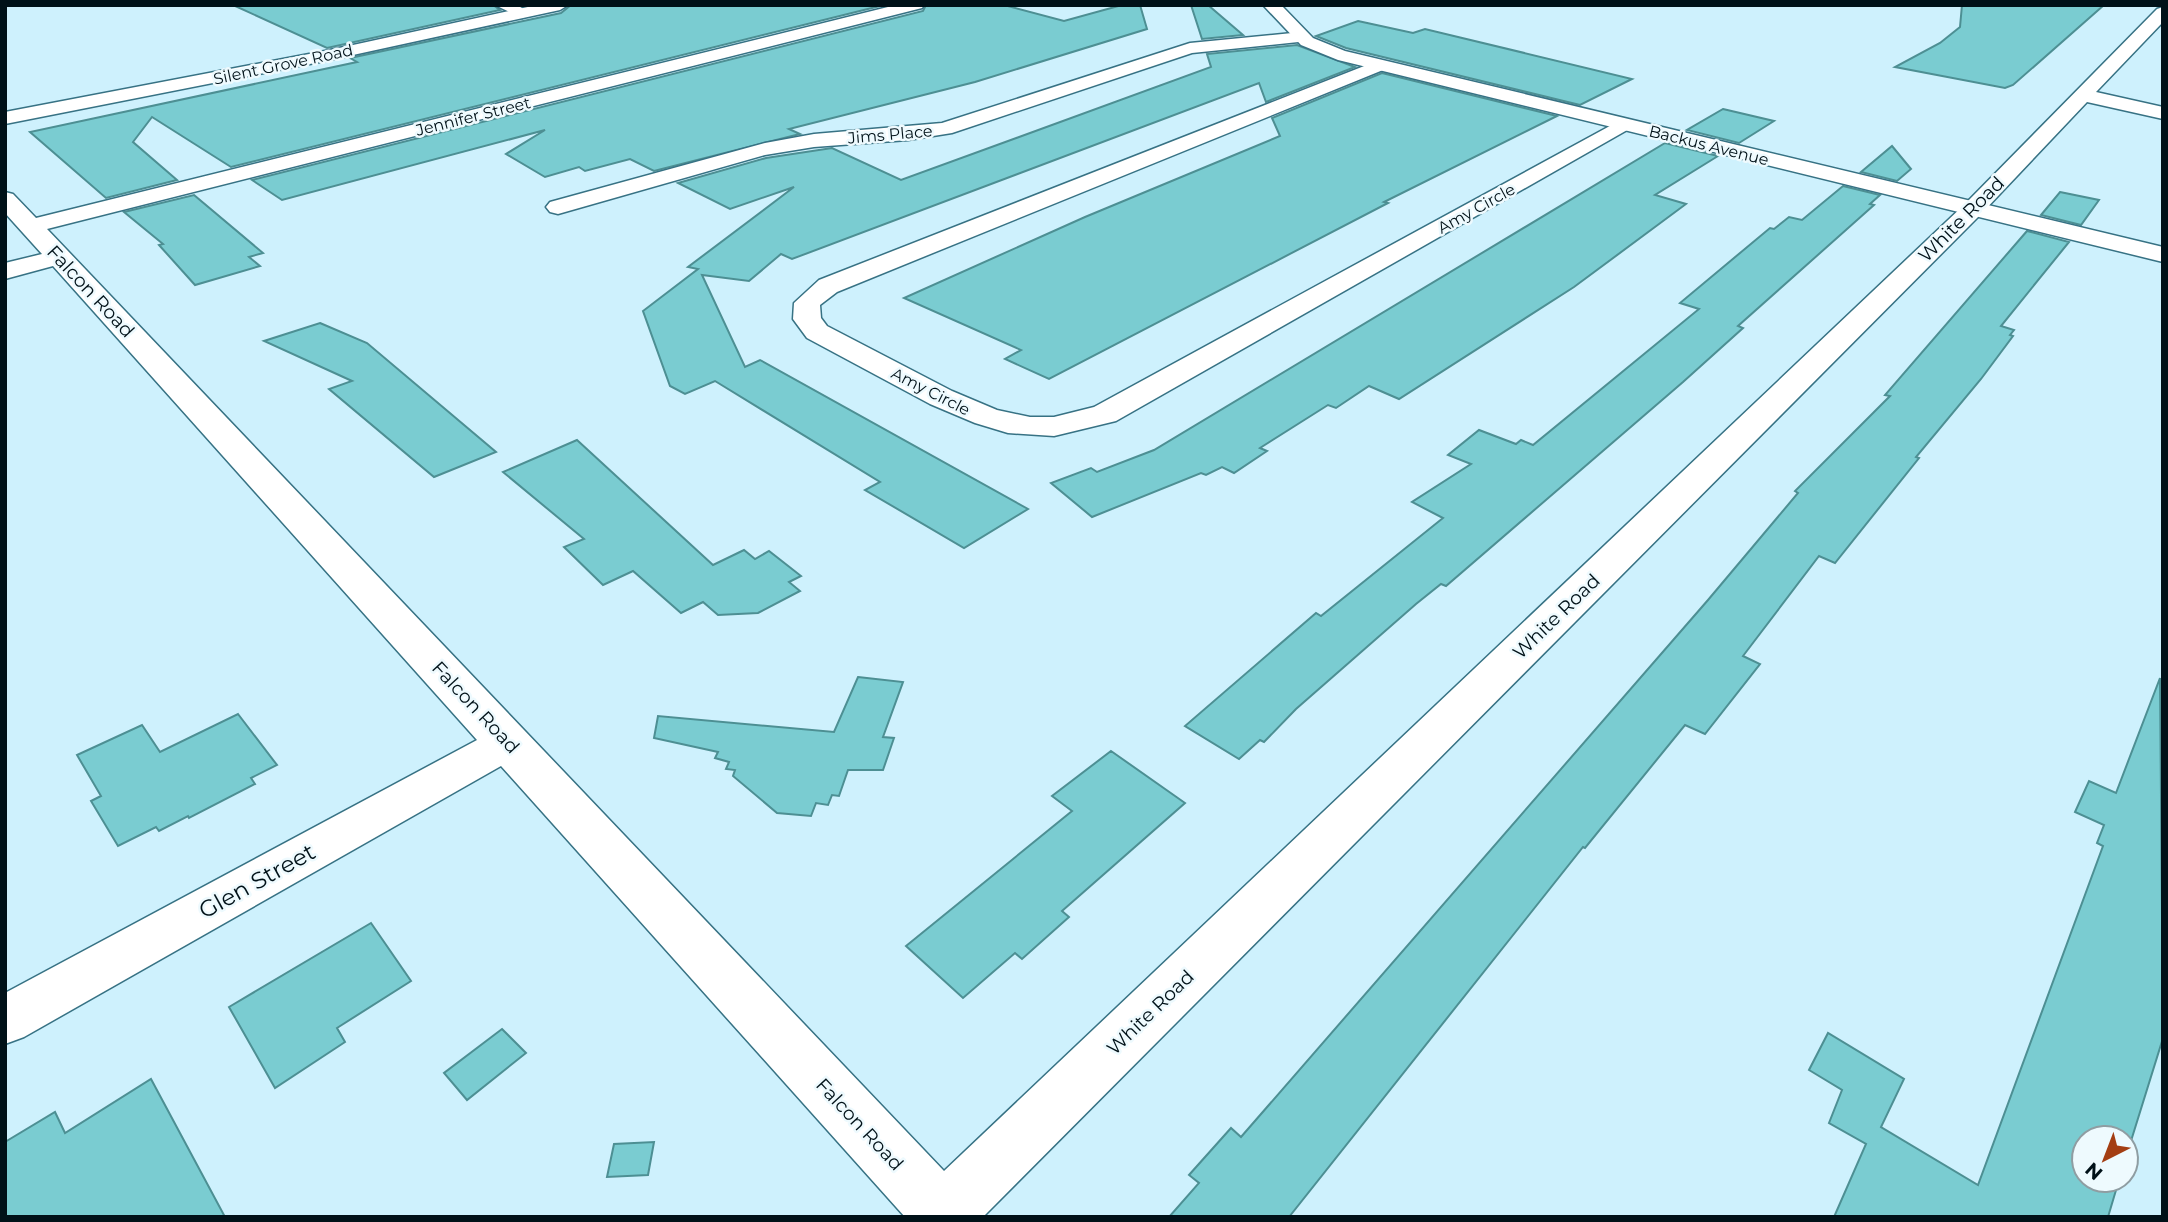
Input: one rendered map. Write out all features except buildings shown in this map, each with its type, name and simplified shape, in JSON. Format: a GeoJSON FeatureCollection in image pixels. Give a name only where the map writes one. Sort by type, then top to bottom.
{"type":"FeatureCollection","features":[{"type":"Feature","properties":{"kind":"street"},"geometry":{"type":"LineString","coordinates":[[503,5],[522,13]]}},
{"type":"Feature","properties":{"kind":"street","name":"Silent Grove Road"},"geometry":{"type":"LineString","coordinates":[[5,118],[330,55],[560,5]]}},
{"type":"Feature","properties":{"kind":"street","name":"Jennifer Street"},"geometry":{"type":"LineString","coordinates":[[18,212],[916,5]]}},
{"type":"Feature","properties":{"kind":"street","name":"Backus Avenue"},"geometry":{"type":"LineString","coordinates":[[1271,5],[1284,14],[1302,37],[1317,47],[1377,66],[2163,254]]}},
{"type":"Feature","properties":{"kind":"street","name":"White Road"},"geometry":{"type":"LineString","coordinates":[[945,1215],[1973,209],[2163,12]]}},
{"type":"Feature","properties":{"kind":"street","name":"Jims Place"},"geometry":{"type":"LineString","coordinates":[[558,207],[775,147],[825,139],[915,134],[944,129],[1190,48],[1302,37]]}},
{"type":"Feature","properties":{"kind":"street","name":"Amy Circle"},"geometry":{"type":"LineString","coordinates":[[1377,66],[828,286],[807,303],[807,319],[817,332],[992,422],[1051,428],[1079,424],[1105,414],[1626,125]]}},
{"type":"Feature","properties":{"kind":"street"},"geometry":{"type":"LineString","coordinates":[[2082,95],[2163,113]]}},
{"type":"Feature","properties":{"kind":"street","name":"Falcon Road"},"geometry":{"type":"LineString","coordinates":[[18,212],[945,1215]]}},
{"type":"Feature","properties":{"kind":"street"},"geometry":{"type":"LineString","coordinates":[[5,271],[59,257]]}},
{"type":"Feature","properties":{"kind":"street","name":"Glen Street"},"geometry":{"type":"LineString","coordinates":[[5,1020],[509,742]]}}]}
